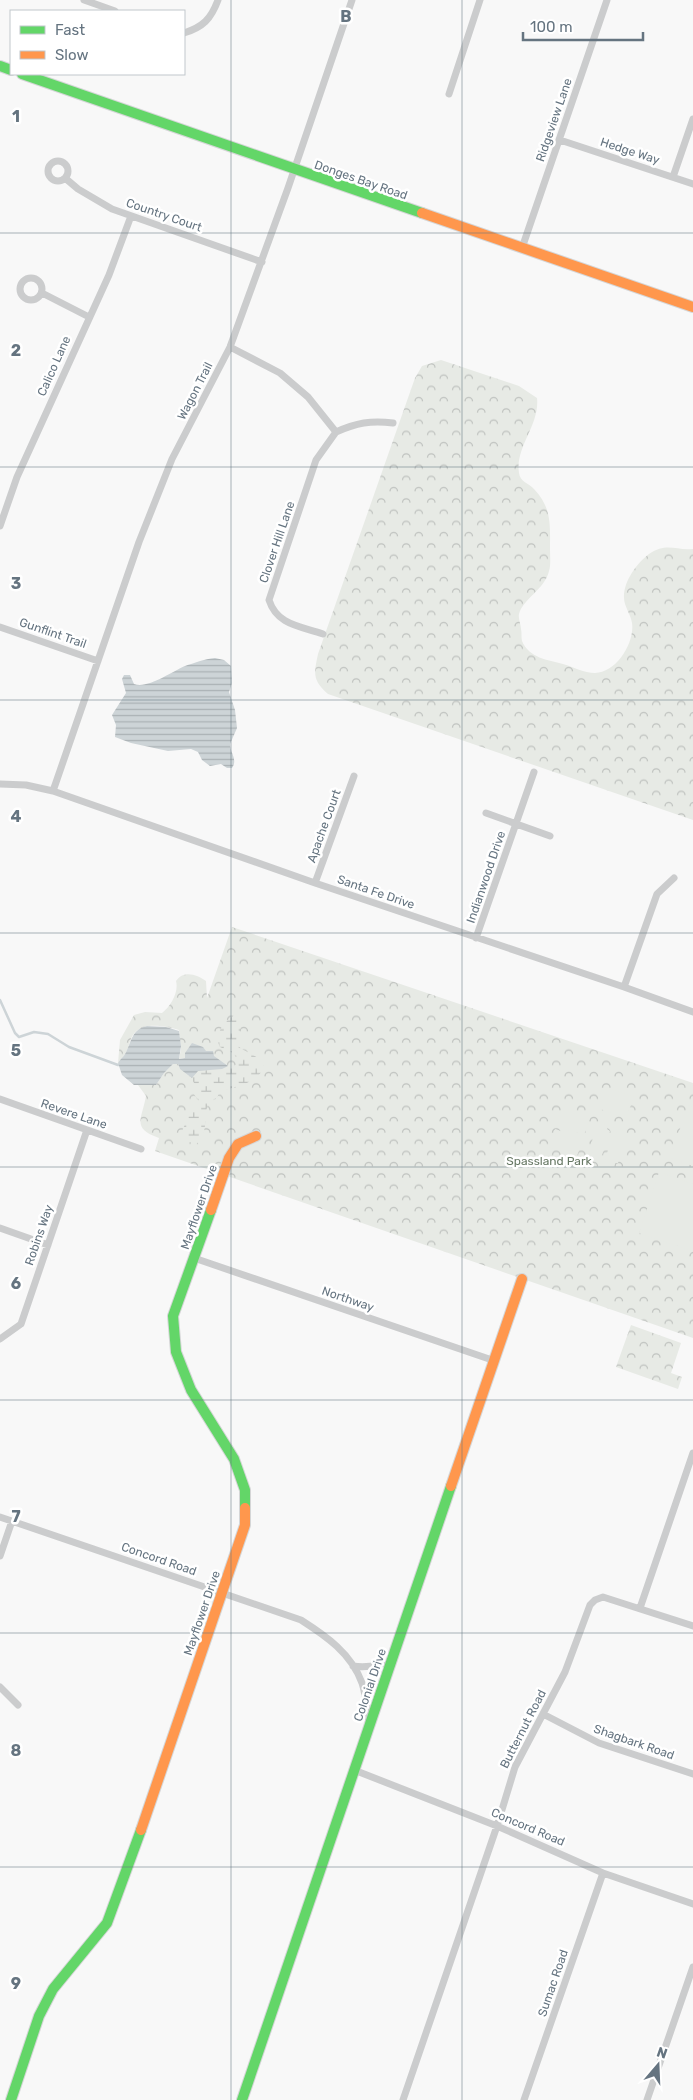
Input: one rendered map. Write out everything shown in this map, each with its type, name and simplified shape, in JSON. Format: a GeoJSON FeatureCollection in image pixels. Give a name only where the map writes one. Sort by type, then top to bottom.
{"type":"FeatureCollection","features":[{"type":"Feature","properties":{"kind":"street"},"geometry":{"type":"LineString","coordinates":[[84,0],[112,10]]}},
{"type":"Feature","properties":{"kind":"street"},"geometry":{"type":"LineString","coordinates":[[185,33],[199,28],[213,13],[218,0]]}},
{"type":"Feature","properties":{"kind":"street","name":"Wagon Trail"},"geometry":{"type":"LineString","coordinates":[[54,790],[139,542],[172,459],[230,347],[262,262],[352,0]]}},
{"type":"Feature","properties":{"kind":"street"},"geometry":{"type":"LineString","coordinates":[[449,94],[480,0]]}},
{"type":"Feature","properties":{"kind":"street","name":"Ridgeview Lane"},"geometry":{"type":"LineString","coordinates":[[522,248],[607,0]]}},
{"type":"Feature","properties":{"kind":"street","name":"Donges Bay Road"},"geometry":{"type":"LineString","coordinates":[[25,75],[693,307]]}},
{"type":"Feature","properties":{"kind":"street"},"geometry":{"type":"LineString","coordinates":[[673,177],[693,119]]}},
{"type":"Feature","properties":{"kind":"street","name":"Hedge Way"},"geometry":{"type":"LineString","coordinates":[[560,140],[693,184]]}},
{"type":"Feature","properties":{"kind":"street","name":"Country Court"},"geometry":{"type":"LineString","coordinates":[[65,178],[95,199],[131,216],[262,262]]}},
{"type":"Feature","properties":{"kind":"street","name":"Calico Lane"},"geometry":{"type":"LineString","coordinates":[[0,526],[17,477],[109,275],[131,216]]}},
{"type":"Feature","properties":{"kind":"street"},"geometry":{"type":"LineString","coordinates":[[42,293],[89,317]]}},
{"type":"Feature","properties":{"kind":"street"},"geometry":{"type":"LineString","coordinates":[[230,347],[280,373],[308,397],[336,432],[357,423],[376,421],[393,423]]}},
{"type":"Feature","properties":{"kind":"street","name":"Clover Hill Lane"},"geometry":{"type":"LineString","coordinates":[[323,634],[281,620],[272,610],[269,600],[316,460],[336,432]]}},
{"type":"Feature","properties":{"kind":"street","name":"Gunflint Trail"},"geometry":{"type":"LineString","coordinates":[[0,627],[98,661]]}},
{"type":"Feature","properties":{"kind":"street","name":"Indianwood Drive"},"geometry":{"type":"LineString","coordinates":[[476,938],[534,772]]}},
{"type":"Feature","properties":{"kind":"street","name":"Apache Court"},"geometry":{"type":"LineString","coordinates":[[315,883],[354,776]]}},
{"type":"Feature","properties":{"kind":"street","name":"Santa Fe Drive"},"geometry":{"type":"LineString","coordinates":[[0,784],[26,785],[54,790],[315,883],[693,1012]]}},
{"type":"Feature","properties":{"kind":"street","name":"Indianwood Drive"},"geometry":{"type":"LineString","coordinates":[[486,813],[550,836]]}},
{"type":"Feature","properties":{"kind":"street"},"geometry":{"type":"LineString","coordinates":[[624,987],[657,894],[674,878]]}},
{"type":"Feature","properties":{"kind":"street","name":"Revere Lane"},"geometry":{"type":"LineString","coordinates":[[0,1100],[141,1149]]}},
{"type":"Feature","properties":{"kind":"street","name":"Robins Way"},"geometry":{"type":"LineString","coordinates":[[0,1339],[21,1324],[87,1130]]}},
{"type":"Feature","properties":{"kind":"street","name":"Mayflower Drive"},"geometry":{"type":"LineString","coordinates":[[11,2100],[40,2016],[53,1989],[107,1924],[159,1780],[245,1525],[245,1490],[234,1459],[191,1390],[176,1352],[173,1316],[232,1152],[238,1144],[256,1136]]}},
{"type":"Feature","properties":{"kind":"street"},"geometry":{"type":"LineString","coordinates":[[0,1228],[48,1245]]}},
{"type":"Feature","properties":{"kind":"street","name":"Northway"},"geometry":{"type":"LineString","coordinates":[[194,1258],[495,1361]]}},
{"type":"Feature","properties":{"kind":"street","name":"Colonial Drive"},"geometry":{"type":"LineString","coordinates":[[242,2100],[522,1279]]}},
{"type":"Feature","properties":{"kind":"street"},"geometry":{"type":"LineString","coordinates":[[640,1608],[693,1453]]}},
{"type":"Feature","properties":{"kind":"street","name":"Concord Road"},"geometry":{"type":"LineString","coordinates":[[0,1517],[301,1620],[329,1638],[353,1666],[362,1683],[370,1726]]}},
{"type":"Feature","properties":{"kind":"street"},"geometry":{"type":"LineString","coordinates":[[0,1556],[12,1521]]}},
{"type":"Feature","properties":{"kind":"street","name":"Butternut Road"},"geometry":{"type":"LineString","coordinates":[[403,2100],[497,1826],[515,1767],[565,1672],[590,1605],[595,1600],[603,1597],[693,1626]]}},
{"type":"Feature","properties":{"kind":"street"},"geometry":{"type":"LineString","coordinates":[[353,1666],[366,1668],[381,1665],[392,1660]]}},
{"type":"Feature","properties":{"kind":"street"},"geometry":{"type":"LineString","coordinates":[[0,1687],[18,1705]]}},
{"type":"Feature","properties":{"kind":"street","name":"Shagbark Road"},"geometry":{"type":"LineString","coordinates":[[543,1714],[599,1743],[693,1774]]}},
{"type":"Feature","properties":{"kind":"street","name":"Concord Road"},"geometry":{"type":"LineString","coordinates":[[354,1770],[497,1826],[603,1873],[693,1904]]}},
{"type":"Feature","properties":{"kind":"street","name":"Sumac Road"},"geometry":{"type":"LineString","coordinates":[[524,2100],[603,1873]]}},
{"type":"Feature","properties":{"kind":"street"},"geometry":{"type":"LineString","coordinates":[[647,2100],[693,1967]]}},
{"type":"Feature","properties":{"kind":"green space"},"geometry":{"type":"Polygon","coordinates":[[[441,360],[519,386],[537,398],[535,417],[519,463],[521,478],[540,496],[547,510],[550,524],[550,563],[547,577],[525,603],[519,614],[522,641],[525,647],[534,655],[587,672],[603,672],[610,668],[627,648],[632,631],[632,623],[624,601],[624,592],[628,579],[640,562],[655,550],[661,548],[693,549],[693,820],[328,694],[319,685],[315,671],[318,654],[415,378],[422,366],[441,360]]]}},
{"type":"Feature","properties":{"kind":"green space","name":"Spassland Park"},"geometry":{"type":"Polygon","coordinates":[[[232,927],[693,1083],[693,1338],[155,1151],[159,1138],[145,1130],[140,1122],[146,1096],[138,1085],[156,1085],[173,1064],[178,1064],[180,1069],[185,1058],[179,1059],[181,1049],[179,1030],[174,1028],[148,1026],[137,1031],[118,1063],[120,1040],[134,1015],[145,1012],[162,1013],[165,1010],[175,994],[176,981],[182,975],[198,976],[206,981],[207,998],[232,927]]]}},
{"type":"Feature","properties":{"kind":"green space"},"geometry":{"type":"Polygon","coordinates":[[[237,1014],[243,1018],[237,1043],[239,1047],[257,1057],[264,1067],[257,1077],[247,1083],[224,1091],[208,1104],[203,1136],[200,1141],[196,1144],[182,1140],[182,1131],[189,1115],[200,1102],[192,1092],[196,1086],[191,1078],[198,1071],[222,1069],[228,1066],[230,1068],[234,1067],[239,1061],[233,1053],[220,1047],[218,1042],[221,1028],[237,1014]]]}},
{"type":"Feature","properties":{"kind":"green space"},"geometry":{"type":"Polygon","coordinates":[[[607,1088],[634,1097],[626,1118],[600,1109],[607,1088]]]}},
{"type":"Feature","properties":{"kind":"green space"},"geometry":{"type":"Polygon","coordinates":[[[688,1105],[693,1107],[693,1166],[670,1158],[688,1105]]]}},
{"type":"Feature","properties":{"kind":"green space"},"geometry":{"type":"Polygon","coordinates":[[[562,1108],[590,1118],[584,1135],[556,1126],[562,1108]]]}},
{"type":"Feature","properties":{"kind":"green space"},"geometry":{"type":"Polygon","coordinates":[[[601,1123],[608,1125],[607,1129],[610,1131],[601,1158],[598,1157],[596,1161],[589,1158],[590,1154],[588,1153],[597,1126],[600,1127],[601,1123]]]}},
{"type":"Feature","properties":{"kind":"green space"},"geometry":{"type":"Polygon","coordinates":[[[555,1129],[583,1139],[577,1156],[549,1147],[555,1129]]]}},
{"type":"Feature","properties":{"kind":"green space"},"geometry":{"type":"Polygon","coordinates":[[[619,1129],[626,1131],[624,1135],[627,1136],[618,1163],[615,1163],[614,1167],[607,1164],[608,1160],[605,1159],[614,1132],[617,1133],[619,1129]]]}},
{"type":"Feature","properties":{"kind":"green space"},"geometry":{"type":"Polygon","coordinates":[[[659,1172],[693,1184],[693,1251],[639,1233],[659,1172]]]}},
{"type":"Feature","properties":{"kind":"green space"},"geometry":{"type":"Polygon","coordinates":[[[631,1325],[681,1343],[671,1373],[682,1377],[678,1389],[616,1367],[631,1325]]]}},
{"type":"Feature","properties":{"kind":"shaded area"},"geometry":{"type":"Polygon","coordinates":[[[215,658],[224,660],[231,666],[232,683],[229,692],[235,710],[237,728],[230,744],[234,759],[232,768],[227,768],[221,764],[210,766],[202,760],[198,752],[191,749],[168,751],[131,743],[115,737],[116,725],[112,715],[126,693],[122,679],[124,675],[130,675],[134,684],[146,684],[185,666],[215,658]]]}},
{"type":"Feature","properties":{"kind":"shaded area"},"geometry":{"type":"Polygon","coordinates":[[[142,1027],[166,1027],[179,1031],[181,1046],[179,1059],[185,1058],[185,1053],[192,1043],[203,1047],[206,1051],[213,1051],[214,1056],[228,1066],[222,1069],[198,1071],[192,1078],[180,1069],[178,1064],[173,1064],[156,1085],[134,1085],[122,1075],[118,1063],[125,1054],[136,1032],[142,1027]]]}},
{"type":"Feature","properties":{"kind":"waterway"},"geometry":{"type":"LineString","coordinates":[[0,1000],[15,1033],[19,1037],[34,1032],[48,1034],[69,1047],[118,1065]]}},
{"type":"Feature","properties":{"kind":"traffic: fast"},"geometry":{"type":"LineString","coordinates":[[0,66],[10,70]]}},
{"type":"Feature","properties":{"kind":"traffic: fast"},"geometry":{"type":"LineString","coordinates":[[25,75],[422,213]]}},
{"type":"Feature","properties":{"kind":"traffic: fast"},"geometry":{"type":"LineString","coordinates":[[211,1210],[173,1316],[176,1352],[191,1390],[234,1459],[245,1490],[245,1508]]}},
{"type":"Feature","properties":{"kind":"traffic: fast"},"geometry":{"type":"LineString","coordinates":[[242,2100],[451,1486]]}},
{"type":"Feature","properties":{"kind":"traffic: fast"},"geometry":{"type":"LineString","coordinates":[[11,2100],[39,2016],[53,1989],[107,1923],[141,1830]]}},
{"type":"Feature","properties":{"kind":"traffic: slow"},"geometry":{"type":"LineString","coordinates":[[422,213],[693,307]]}},
{"type":"Feature","properties":{"kind":"traffic: slow"},"geometry":{"type":"LineString","coordinates":[[211,1210],[229,1158],[238,1144],[256,1136]]}},
{"type":"Feature","properties":{"kind":"traffic: slow"},"geometry":{"type":"LineString","coordinates":[[451,1486],[522,1279]]}},
{"type":"Feature","properties":{"kind":"traffic: slow"},"geometry":{"type":"LineString","coordinates":[[141,1830],[245,1525],[245,1508]]}}]}
